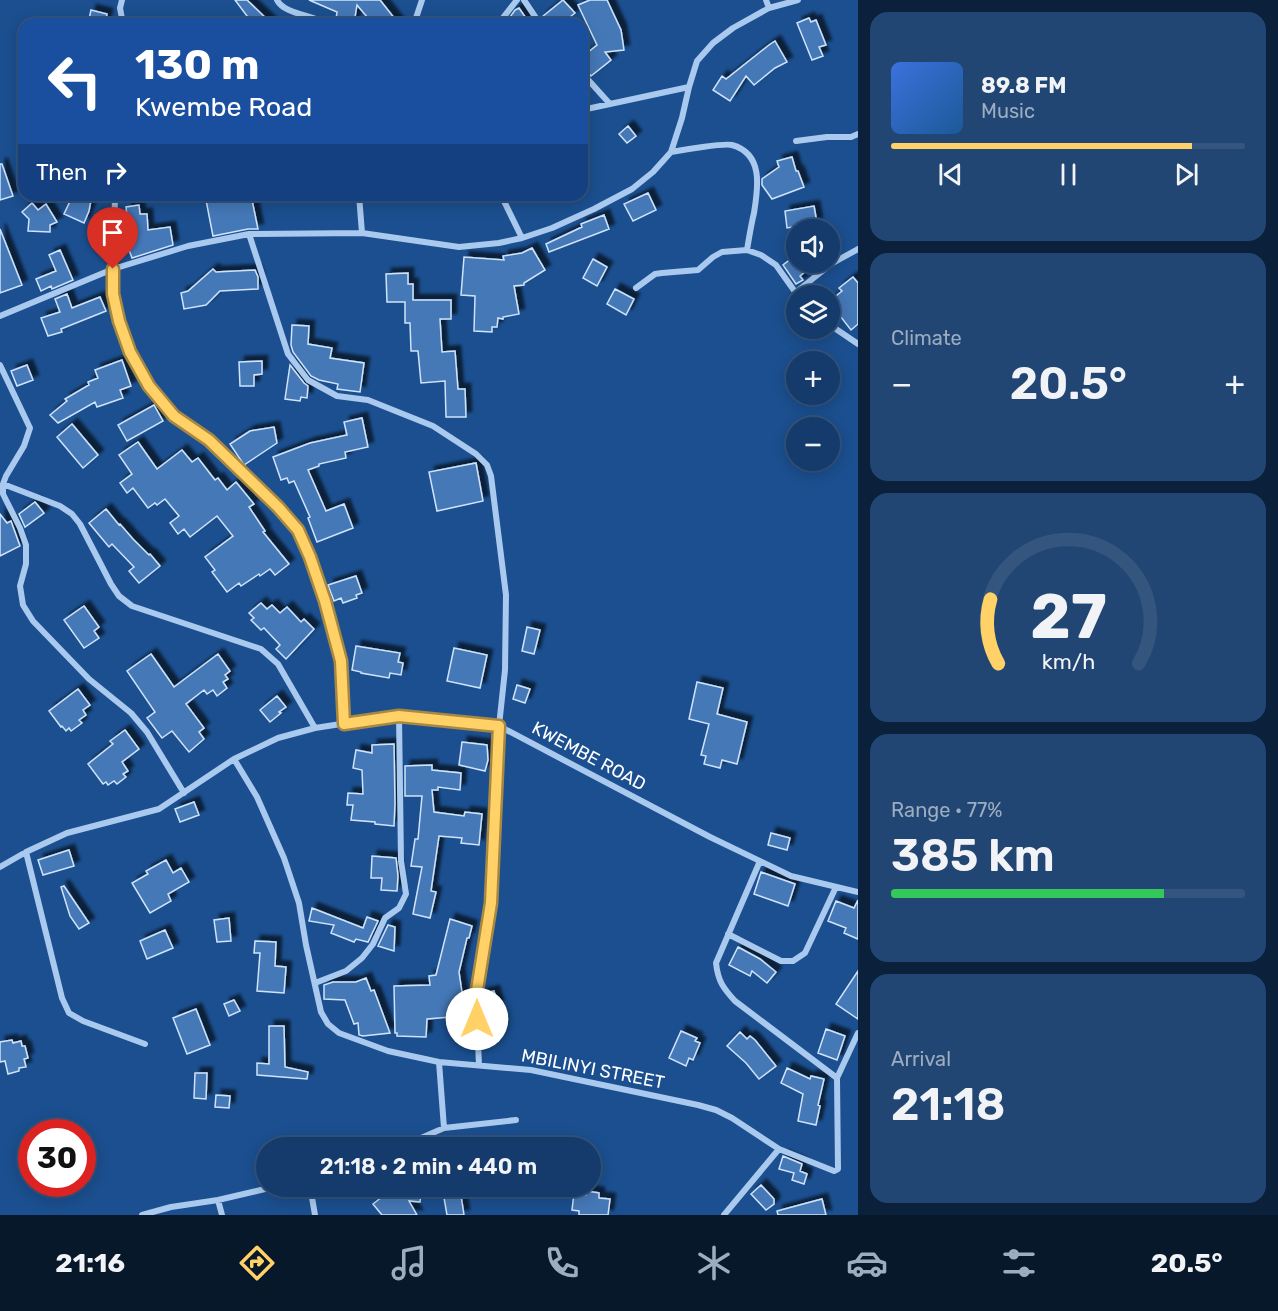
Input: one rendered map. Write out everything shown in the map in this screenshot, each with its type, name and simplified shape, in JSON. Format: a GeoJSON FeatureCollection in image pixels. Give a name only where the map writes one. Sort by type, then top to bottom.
{"type":"FeatureCollection","features":[{"type":"Feature","properties":{"kind":"street"},"geometry":{"type":"LineString","coordinates":[[122,0],[120,8],[122,18]]}},
{"type":"Feature","properties":{"kind":"street"},"geometry":{"type":"LineString","coordinates":[[277,0],[279,5],[285,9],[316,18]]}},
{"type":"Feature","properties":{"kind":"street"},"geometry":{"type":"LineString","coordinates":[[416,18],[422,0]]}},
{"type":"Feature","properties":{"kind":"street"},"geometry":{"type":"LineString","coordinates":[[503,18],[517,0]]}},
{"type":"Feature","properties":{"kind":"street"},"geometry":{"type":"LineString","coordinates":[[524,0],[536,18]]}},
{"type":"Feature","properties":{"kind":"street"},"geometry":{"type":"LineString","coordinates":[[766,0],[770,8]]}},
{"type":"Feature","properties":{"kind":"street"},"geometry":{"type":"LineString","coordinates":[[0,316],[113,269],[188,246],[249,234],[362,233],[459,247],[522,238],[562,223],[632,189],[671,152],[698,61],[713,43],[733,28],[770,8],[798,0]]}},
{"type":"Feature","properties":{"kind":"street"},"geometry":{"type":"LineString","coordinates":[[588,80],[610,104]]}},
{"type":"Feature","properties":{"kind":"street"},"geometry":{"type":"LineString","coordinates":[[588,109],[689,87]]}},
{"type":"Feature","properties":{"kind":"street"},"geometry":{"type":"LineString","coordinates":[[796,141],[851,137],[858,134]]}},
{"type":"Feature","properties":{"kind":"street"},"geometry":{"type":"LineString","coordinates":[[671,152],[730,144],[753,160],[758,190],[747,250]]}},
{"type":"Feature","properties":{"kind":"street"},"geometry":{"type":"LineString","coordinates":[[115,201],[113,294],[119,321],[130,352],[149,386],[174,416],[209,440],[278,507],[298,530],[325,601],[341,661],[344,724]]}},
{"type":"Feature","properties":{"kind":"street"},"geometry":{"type":"LineString","coordinates":[[359,201],[362,233]]}},
{"type":"Feature","properties":{"kind":"street"},"geometry":{"type":"LineString","coordinates":[[504,201],[522,238]]}},
{"type":"Feature","properties":{"kind":"street"},"geometry":{"type":"LineString","coordinates":[[249,234],[288,354],[308,380],[337,396],[368,400],[433,426],[476,454],[488,465],[506,595],[505,670],[499,726],[491,903],[476,996],[479,1065]]}},
{"type":"Feature","properties":{"kind":"street"},"geometry":{"type":"LineString","coordinates":[[807,285],[831,264],[858,249]]}},
{"type":"Feature","properties":{"kind":"street"},"geometry":{"type":"LineString","coordinates":[[636,288],[655,274],[698,270],[722,252],[747,250],[761,255],[776,266],[790,285]]}},
{"type":"Feature","properties":{"kind":"street"},"geometry":{"type":"LineString","coordinates":[[840,332],[858,344]]}},
{"type":"Feature","properties":{"kind":"street"},"geometry":{"type":"LineString","coordinates":[[0,365],[30,428],[24,446],[3,484],[3,494],[26,546],[26,564],[20,586],[23,605],[33,621],[73,663],[131,713],[147,732],[184,793]]}},
{"type":"Feature","properties":{"kind":"street"},"geometry":{"type":"LineString","coordinates":[[3,484],[60,506],[72,514],[111,584],[119,596],[132,606],[261,649],[278,664],[315,728]]}},
{"type":"Feature","properties":{"kind":"street"},"geometry":{"type":"LineString","coordinates":[[315,983],[346,971],[362,958],[374,944],[385,918],[399,908],[406,894],[401,861],[399,716]]}},
{"type":"Feature","properties":{"kind":"street","name":"KWEMBE ROAD"},"geometry":{"type":"LineString","coordinates":[[0,867],[67,833],[159,809],[234,759],[278,738],[315,728],[399,716],[499,726],[710,837],[791,876],[858,892]]}},
{"type":"Feature","properties":{"kind":"street","name":"MBILINYI STREET"},"geometry":{"type":"LineString","coordinates":[[234,759],[257,797],[284,858],[299,903],[321,1012],[328,1024],[339,1033],[388,1051],[439,1062],[531,1070],[716,1110],[779,1149],[834,1171],[838,1168],[837,1078]]}},
{"type":"Feature","properties":{"kind":"street"},"geometry":{"type":"LineString","coordinates":[[26,852],[62,998],[69,1013],[83,1021],[145,1044]]}},
{"type":"Feature","properties":{"kind":"street"},"geometry":{"type":"LineString","coordinates":[[760,861],[716,963],[717,976],[723,988],[735,1001],[837,1078],[858,1033]]}},
{"type":"Feature","properties":{"kind":"street"},"geometry":{"type":"LineString","coordinates":[[728,934],[781,961],[793,962],[805,953],[836,887]]}},
{"type":"Feature","properties":{"kind":"street"},"geometry":{"type":"LineString","coordinates":[[439,1062],[444,1128]]}},
{"type":"Feature","properties":{"kind":"street"},"geometry":{"type":"LineString","coordinates":[[423,1137],[444,1128],[516,1120]]}},
{"type":"Feature","properties":{"kind":"street"},"geometry":{"type":"LineString","coordinates":[[724,1215],[779,1149]]}},
{"type":"Feature","properties":{"kind":"street"},"geometry":{"type":"LineString","coordinates":[[142,1215],[171,1207],[256,1191]]}},
{"type":"Feature","properties":{"kind":"street"},"geometry":{"type":"LineString","coordinates":[[312,1197],[315,1215]]}},
{"type":"Feature","properties":{"kind":"street"},"geometry":{"type":"LineString","coordinates":[[218,1200],[222,1215]]}},
{"type":"Feature","properties":{"kind":"building"},"geometry":{"type":"Polygon","coordinates":[[[235,0],[247,0],[266,18],[248,18],[235,0]]]}},
{"type":"Feature","properties":{"kind":"building"},"geometry":{"type":"Polygon","coordinates":[[[309,0],[380,0],[394,18],[368,18],[357,5],[355,18],[336,18],[337,12],[309,0]]]}},
{"type":"Feature","properties":{"kind":"building"},"geometry":{"type":"Polygon","coordinates":[[[563,0],[575,13],[569,18],[542,17],[563,0]]]}},
{"type":"Feature","properties":{"kind":"building"},"geometry":{"type":"Polygon","coordinates":[[[590,0],[607,0],[621,30],[624,50],[605,52],[611,60],[591,76],[588,72],[588,52],[597,45],[588,26],[588,18],[584,18],[578,5],[590,0]]]}},
{"type":"Feature","properties":{"kind":"building"},"geometry":{"type":"Polygon","coordinates":[[[519,8],[526,18],[509,18],[519,8]]]}},
{"type":"Feature","properties":{"kind":"building"},"geometry":{"type":"Polygon","coordinates":[[[91,10],[107,14],[106,18],[89,18],[91,10]]]}},
{"type":"Feature","properties":{"kind":"building"},"geometry":{"type":"Polygon","coordinates":[[[809,18],[811,22],[816,20],[826,45],[819,47],[823,56],[812,60],[797,23],[809,18]]]}},
{"type":"Feature","properties":{"kind":"building"},"geometry":{"type":"Polygon","coordinates":[[[775,41],[787,62],[775,68],[754,85],[746,76],[730,101],[713,90],[722,76],[726,79],[775,41]]]}},
{"type":"Feature","properties":{"kind":"building"},"geometry":{"type":"Polygon","coordinates":[[[628,126],[636,136],[627,143],[619,134],[628,126]]]}},
{"type":"Feature","properties":{"kind":"building"},"geometry":{"type":"Polygon","coordinates":[[[792,157],[804,187],[772,199],[762,185],[762,179],[779,167],[777,161],[792,157]]]}},
{"type":"Feature","properties":{"kind":"building"},"geometry":{"type":"Polygon","coordinates":[[[0,164],[2,164],[13,196],[0,200],[0,164]]]}},
{"type":"Feature","properties":{"kind":"building"},"geometry":{"type":"Polygon","coordinates":[[[648,193],[656,210],[633,221],[624,204],[648,193]]]}},
{"type":"Feature","properties":{"kind":"building"},"geometry":{"type":"Polygon","coordinates":[[[70,201],[91,201],[84,223],[64,214],[70,201]]]}},
{"type":"Feature","properties":{"kind":"building"},"geometry":{"type":"Polygon","coordinates":[[[206,201],[252,201],[258,229],[213,236],[206,201]]]}},
{"type":"Feature","properties":{"kind":"building"},"geometry":{"type":"Polygon","coordinates":[[[32,203],[38,210],[46,204],[57,222],[50,225],[50,232],[28,231],[29,219],[22,212],[32,203]]]}},
{"type":"Feature","properties":{"kind":"building"},"geometry":{"type":"Polygon","coordinates":[[[139,205],[140,214],[147,214],[148,230],[170,227],[173,245],[132,258],[125,239],[123,216],[127,216],[126,207],[139,205]]]}},
{"type":"Feature","properties":{"kind":"building"},"geometry":{"type":"Polygon","coordinates":[[[814,206],[816,219],[786,220],[785,211],[814,206]]]}},
{"type":"Feature","properties":{"kind":"building"},"geometry":{"type":"Polygon","coordinates":[[[604,215],[609,229],[549,252],[546,244],[582,227],[581,224],[604,215]]]}},
{"type":"Feature","properties":{"kind":"building"},"geometry":{"type":"Polygon","coordinates":[[[0,229],[22,285],[0,293],[0,229]]]}},
{"type":"Feature","properties":{"kind":"building"},"geometry":{"type":"Polygon","coordinates":[[[532,248],[545,270],[524,285],[514,286],[519,314],[503,317],[503,319],[498,318],[497,327],[492,327],[492,332],[474,331],[475,296],[461,295],[464,257],[504,260],[503,256],[522,253],[532,248]]]}},
{"type":"Feature","properties":{"kind":"building"},"geometry":{"type":"Polygon","coordinates":[[[60,250],[73,280],[41,291],[36,279],[56,271],[49,255],[60,250]]]}},
{"type":"Feature","properties":{"kind":"building"},"geometry":{"type":"Polygon","coordinates":[[[593,259],[607,267],[597,286],[583,278],[593,259]]]}},
{"type":"Feature","properties":{"kind":"building"},"geometry":{"type":"Polygon","coordinates":[[[213,269],[216,272],[255,270],[258,277],[258,289],[220,291],[206,305],[184,309],[181,293],[188,291],[213,269]]]}},
{"type":"Feature","properties":{"kind":"building"},"geometry":{"type":"Polygon","coordinates":[[[408,273],[408,284],[413,284],[413,300],[451,300],[451,319],[440,319],[442,352],[455,351],[458,389],[465,389],[466,417],[446,417],[445,381],[421,383],[418,351],[411,351],[410,323],[405,323],[405,302],[387,302],[386,274],[408,273]]]}},
{"type":"Feature","properties":{"kind":"building"},"geometry":{"type":"Polygon","coordinates":[[[788,273],[804,273],[800,276],[803,280],[796,284],[788,273]]]}},
{"type":"Feature","properties":{"kind":"building"},"geometry":{"type":"Polygon","coordinates":[[[853,277],[858,283],[858,324],[851,330],[840,316],[840,293],[842,291],[840,287],[853,277]]]}},
{"type":"Feature","properties":{"kind":"building"},"geometry":{"type":"Polygon","coordinates":[[[615,289],[634,299],[626,315],[607,304],[615,289]]]}},
{"type":"Feature","properties":{"kind":"building"},"geometry":{"type":"Polygon","coordinates":[[[67,294],[72,308],[100,297],[106,311],[61,329],[62,332],[48,336],[41,318],[60,312],[55,299],[67,294]]]}},
{"type":"Feature","properties":{"kind":"building"},"geometry":{"type":"Polygon","coordinates":[[[292,325],[309,326],[308,344],[332,348],[330,358],[364,363],[360,392],[337,389],[338,384],[311,376],[293,352],[292,325]]]}},
{"type":"Feature","properties":{"kind":"building"},"geometry":{"type":"Polygon","coordinates":[[[122,360],[131,386],[120,390],[123,398],[97,407],[95,402],[58,423],[50,415],[67,401],[65,399],[89,385],[88,382],[98,378],[95,370],[122,360]]]}},
{"type":"Feature","properties":{"kind":"building"},"geometry":{"type":"Polygon","coordinates":[[[262,361],[262,374],[254,375],[254,386],[240,386],[239,362],[262,361]]]}},
{"type":"Feature","properties":{"kind":"building"},"geometry":{"type":"Polygon","coordinates":[[[27,365],[33,380],[17,386],[11,371],[27,365]]]}},
{"type":"Feature","properties":{"kind":"building"},"geometry":{"type":"Polygon","coordinates":[[[290,365],[308,386],[307,398],[301,397],[300,401],[285,399],[290,365]]]}},
{"type":"Feature","properties":{"kind":"building"},"geometry":{"type":"Polygon","coordinates":[[[154,405],[163,421],[127,441],[118,425],[154,405]]]}},
{"type":"Feature","properties":{"kind":"building"},"geometry":{"type":"Polygon","coordinates":[[[362,418],[368,447],[345,452],[346,458],[319,464],[308,470],[326,511],[344,504],[353,528],[317,542],[308,518],[310,517],[294,481],[289,483],[287,478],[281,480],[273,457],[310,443],[347,435],[344,422],[362,418]]]}},
{"type":"Feature","properties":{"kind":"building"},"geometry":{"type":"Polygon","coordinates":[[[72,424],[98,455],[83,468],[57,437],[72,424]]]}},
{"type":"Feature","properties":{"kind":"building"},"geometry":{"type":"Polygon","coordinates":[[[274,427],[277,443],[244,465],[230,444],[250,431],[274,427]]]}},
{"type":"Feature","properties":{"kind":"building"},"geometry":{"type":"Polygon","coordinates":[[[138,442],[157,469],[182,450],[192,462],[198,458],[215,480],[218,478],[227,490],[236,482],[254,504],[249,507],[265,531],[263,532],[289,564],[275,575],[270,569],[241,586],[239,583],[227,592],[212,572],[215,570],[205,557],[233,536],[217,516],[190,537],[184,529],[178,534],[170,523],[179,516],[165,499],[148,508],[133,488],[127,493],[120,483],[132,474],[119,455],[138,442]]]}},
{"type":"Feature","properties":{"kind":"building"},"geometry":{"type":"Polygon","coordinates":[[[476,463],[483,501],[437,511],[429,472],[476,463]]]}},
{"type":"Feature","properties":{"kind":"building"},"geometry":{"type":"Polygon","coordinates":[[[35,502],[44,513],[25,527],[19,514],[35,502]]]}},
{"type":"Feature","properties":{"kind":"building"},"geometry":{"type":"Polygon","coordinates":[[[106,509],[160,566],[139,583],[129,571],[134,567],[112,544],[109,547],[89,523],[106,509]]]}},
{"type":"Feature","properties":{"kind":"building"},"geometry":{"type":"Polygon","coordinates":[[[0,514],[7,523],[11,521],[20,546],[0,556],[0,514]]]}},
{"type":"Feature","properties":{"kind":"building"},"geometry":{"type":"Polygon","coordinates":[[[356,576],[362,593],[356,595],[357,598],[343,603],[341,598],[334,601],[328,585],[356,576]]]}},
{"type":"Feature","properties":{"kind":"building"},"geometry":{"type":"Polygon","coordinates":[[[261,603],[267,609],[272,605],[280,613],[287,607],[301,622],[304,619],[314,629],[286,659],[276,649],[280,645],[264,628],[261,630],[251,620],[254,618],[249,613],[261,603]]]}},
{"type":"Feature","properties":{"kind":"building"},"geometry":{"type":"Polygon","coordinates":[[[84,606],[99,627],[94,631],[99,638],[84,648],[64,620],[84,606]]]}},
{"type":"Feature","properties":{"kind":"building"},"geometry":{"type":"Polygon","coordinates":[[[527,627],[540,630],[534,654],[522,651],[527,627]]]}},
{"type":"Feature","properties":{"kind":"building"},"geometry":{"type":"Polygon","coordinates":[[[356,646],[400,653],[398,662],[403,663],[401,675],[390,673],[389,678],[352,670],[356,646]]]}},
{"type":"Feature","properties":{"kind":"building"},"geometry":{"type":"Polygon","coordinates":[[[454,648],[487,655],[480,688],[447,681],[454,648]]]}},
{"type":"Feature","properties":{"kind":"building"},"geometry":{"type":"Polygon","coordinates":[[[151,654],[174,687],[218,654],[230,671],[225,675],[228,679],[223,682],[227,688],[217,696],[213,690],[207,694],[204,690],[186,704],[204,728],[199,732],[204,739],[189,752],[172,731],[162,738],[147,718],[155,712],[127,671],[151,654]]]}},
{"type":"Feature","properties":{"kind":"building"},"geometry":{"type":"Polygon","coordinates":[[[697,682],[723,688],[717,714],[747,722],[737,764],[722,760],[720,768],[704,764],[706,756],[701,755],[709,724],[689,719],[697,682]]]}},
{"type":"Feature","properties":{"kind":"building"},"geometry":{"type":"Polygon","coordinates":[[[517,685],[530,689],[525,703],[513,699],[517,685]]]}},
{"type":"Feature","properties":{"kind":"building"},"geometry":{"type":"Polygon","coordinates":[[[78,689],[90,705],[83,710],[86,715],[79,720],[82,723],[71,731],[69,728],[66,731],[49,711],[78,689]]]}},
{"type":"Feature","properties":{"kind":"building"},"geometry":{"type":"Polygon","coordinates":[[[277,696],[286,707],[270,722],[260,710],[277,696]]]}},
{"type":"Feature","properties":{"kind":"building"},"geometry":{"type":"Polygon","coordinates":[[[125,730],[139,749],[122,762],[128,771],[123,774],[126,777],[117,784],[114,781],[108,785],[106,782],[103,784],[88,764],[113,744],[110,741],[125,730]]]}},
{"type":"Feature","properties":{"kind":"building"},"geometry":{"type":"Polygon","coordinates":[[[462,742],[487,745],[488,760],[485,771],[459,765],[462,742]]]}},
{"type":"Feature","properties":{"kind":"building"},"geometry":{"type":"Polygon","coordinates":[[[394,744],[394,826],[351,820],[353,805],[347,805],[348,793],[363,794],[362,770],[353,768],[356,750],[372,753],[372,745],[394,744]]]}},
{"type":"Feature","properties":{"kind":"building"},"geometry":{"type":"Polygon","coordinates":[[[432,765],[432,770],[461,773],[460,790],[438,787],[438,790],[432,790],[434,812],[464,816],[465,812],[482,814],[479,845],[461,843],[462,838],[439,836],[431,891],[436,892],[430,918],[413,914],[422,867],[411,866],[415,839],[418,839],[422,796],[405,796],[405,766],[432,765]]]}},
{"type":"Feature","properties":{"kind":"building"},"geometry":{"type":"Polygon","coordinates":[[[194,802],[199,815],[180,822],[175,809],[194,802]]]}},
{"type":"Feature","properties":{"kind":"building"},"geometry":{"type":"Polygon","coordinates":[[[771,833],[790,838],[787,850],[768,845],[771,833]]]}},
{"type":"Feature","properties":{"kind":"building"},"geometry":{"type":"Polygon","coordinates":[[[69,850],[74,866],[43,875],[38,860],[69,850]]]}},
{"type":"Feature","properties":{"kind":"building"},"geometry":{"type":"Polygon","coordinates":[[[372,856],[396,858],[397,891],[381,890],[382,878],[371,878],[372,856]]]}},
{"type":"Feature","properties":{"kind":"building"},"geometry":{"type":"Polygon","coordinates":[[[166,860],[173,873],[181,868],[189,882],[168,894],[171,901],[150,913],[132,883],[148,874],[146,871],[166,860]]]}},
{"type":"Feature","properties":{"kind":"building"},"geometry":{"type":"Polygon","coordinates":[[[761,872],[795,884],[788,906],[754,894],[761,872]]]}},
{"type":"Feature","properties":{"kind":"building"},"geometry":{"type":"Polygon","coordinates":[[[64,886],[89,923],[79,929],[70,916],[61,887],[64,886]]]}},
{"type":"Feature","properties":{"kind":"building"},"geometry":{"type":"Polygon","coordinates":[[[858,900],[858,939],[844,933],[846,928],[828,921],[836,901],[854,908],[858,900]]]}},
{"type":"Feature","properties":{"kind":"building"},"geometry":{"type":"Polygon","coordinates":[[[312,908],[363,928],[367,917],[378,921],[368,942],[356,939],[354,942],[331,933],[334,925],[309,921],[312,908]]]}},
{"type":"Feature","properties":{"kind":"building"},"geometry":{"type":"Polygon","coordinates":[[[229,918],[231,941],[217,942],[214,920],[229,918]]]}},
{"type":"Feature","properties":{"kind":"building"},"geometry":{"type":"Polygon","coordinates":[[[450,919],[472,926],[459,972],[463,999],[471,997],[471,1012],[463,1016],[427,1019],[426,1037],[397,1036],[395,1033],[394,986],[430,985],[429,976],[436,975],[450,919]]]}},
{"type":"Feature","properties":{"kind":"building"},"geometry":{"type":"Polygon","coordinates":[[[388,925],[395,927],[394,951],[378,946],[388,925]]]}},
{"type":"Feature","properties":{"kind":"building"},"geometry":{"type":"Polygon","coordinates":[[[165,930],[173,948],[147,959],[140,941],[165,930]]]}},
{"type":"Feature","properties":{"kind":"building"},"geometry":{"type":"Polygon","coordinates":[[[255,941],[276,942],[275,966],[286,967],[284,993],[257,991],[260,953],[254,953],[255,941]]]}},
{"type":"Feature","properties":{"kind":"building"},"geometry":{"type":"Polygon","coordinates":[[[738,947],[760,959],[776,972],[767,983],[752,971],[750,976],[729,965],[738,947]]]}},
{"type":"Feature","properties":{"kind":"building"},"geometry":{"type":"Polygon","coordinates":[[[858,971],[858,1019],[836,1004],[858,971]]]}},
{"type":"Feature","properties":{"kind":"building"},"geometry":{"type":"Polygon","coordinates":[[[366,978],[371,991],[374,990],[390,1033],[359,1035],[358,1023],[354,1024],[345,1000],[324,999],[324,985],[333,982],[356,982],[366,978]]]}},
{"type":"Feature","properties":{"kind":"building"},"geometry":{"type":"Polygon","coordinates":[[[494,991],[498,1006],[482,1010],[482,994],[494,991]]]}},
{"type":"Feature","properties":{"kind":"building"},"geometry":{"type":"Polygon","coordinates":[[[234,1000],[240,1011],[229,1016],[224,1004],[234,1000]]]}},
{"type":"Feature","properties":{"kind":"building"},"geometry":{"type":"Polygon","coordinates":[[[196,1009],[210,1045],[187,1054],[173,1018],[196,1009]]]}},
{"type":"Feature","properties":{"kind":"building"},"geometry":{"type":"Polygon","coordinates":[[[269,1026],[284,1026],[285,1067],[308,1072],[307,1079],[257,1075],[257,1063],[269,1064],[269,1026]]]}},
{"type":"Feature","properties":{"kind":"building"},"geometry":{"type":"Polygon","coordinates":[[[826,1029],[845,1036],[837,1060],[818,1053],[826,1029]]]}},
{"type":"Feature","properties":{"kind":"building"},"geometry":{"type":"Polygon","coordinates":[[[681,1031],[697,1038],[695,1041],[700,1043],[693,1060],[689,1058],[686,1066],[669,1058],[681,1031]]]}},
{"type":"Feature","properties":{"kind":"building"},"geometry":{"type":"Polygon","coordinates":[[[740,1032],[747,1039],[750,1036],[755,1040],[776,1066],[759,1079],[746,1063],[727,1046],[740,1032]]]}},
{"type":"Feature","properties":{"kind":"building"},"geometry":{"type":"Polygon","coordinates":[[[12,1040],[13,1043],[21,1041],[28,1058],[24,1059],[26,1067],[8,1074],[5,1061],[0,1062],[0,1042],[12,1040]]]}},
{"type":"Feature","properties":{"kind":"building"},"geometry":{"type":"Polygon","coordinates":[[[787,1068],[810,1079],[811,1076],[824,1079],[816,1125],[798,1121],[803,1094],[781,1083],[787,1068]]]}},
{"type":"Feature","properties":{"kind":"building"},"geometry":{"type":"Polygon","coordinates":[[[195,1073],[207,1073],[206,1099],[194,1098],[195,1073]]]}},
{"type":"Feature","properties":{"kind":"building"},"geometry":{"type":"Polygon","coordinates":[[[216,1095],[230,1096],[229,1108],[215,1107],[216,1095]]]}},
{"type":"Feature","properties":{"kind":"building"},"geometry":{"type":"Polygon","coordinates":[[[783,1156],[802,1164],[800,1171],[807,1174],[804,1184],[792,1180],[794,1173],[779,1169],[783,1156]]]}},
{"type":"Feature","properties":{"kind":"building"},"geometry":{"type":"Polygon","coordinates":[[[761,1185],[774,1199],[774,1204],[766,1210],[751,1194],[761,1185]]]}},
{"type":"Feature","properties":{"kind":"building"},"geometry":{"type":"Polygon","coordinates":[[[382,1197],[421,1197],[420,1202],[409,1201],[417,1215],[382,1215],[373,1204],[382,1197]]]}},
{"type":"Feature","properties":{"kind":"building"},"geometry":{"type":"Polygon","coordinates":[[[444,1197],[461,1197],[464,1215],[447,1215],[444,1197]]]}},
{"type":"Feature","properties":{"kind":"building"},"geometry":{"type":"Polygon","coordinates":[[[574,1197],[610,1199],[608,1215],[579,1215],[579,1211],[572,1210],[574,1197]]]}},
{"type":"Feature","properties":{"kind":"building"},"geometry":{"type":"Polygon","coordinates":[[[822,1199],[826,1215],[778,1215],[777,1211],[822,1199]]]}},
{"type":"Feature","properties":{"kind":"route"},"geometry":{"type":"LineString","coordinates":[[113,269],[113,294],[119,321],[130,352],[149,386],[174,416],[209,440],[278,507],[298,530],[325,601],[341,661],[344,724],[399,716],[499,726],[491,903],[476,996],[477,1019]]}}]}
